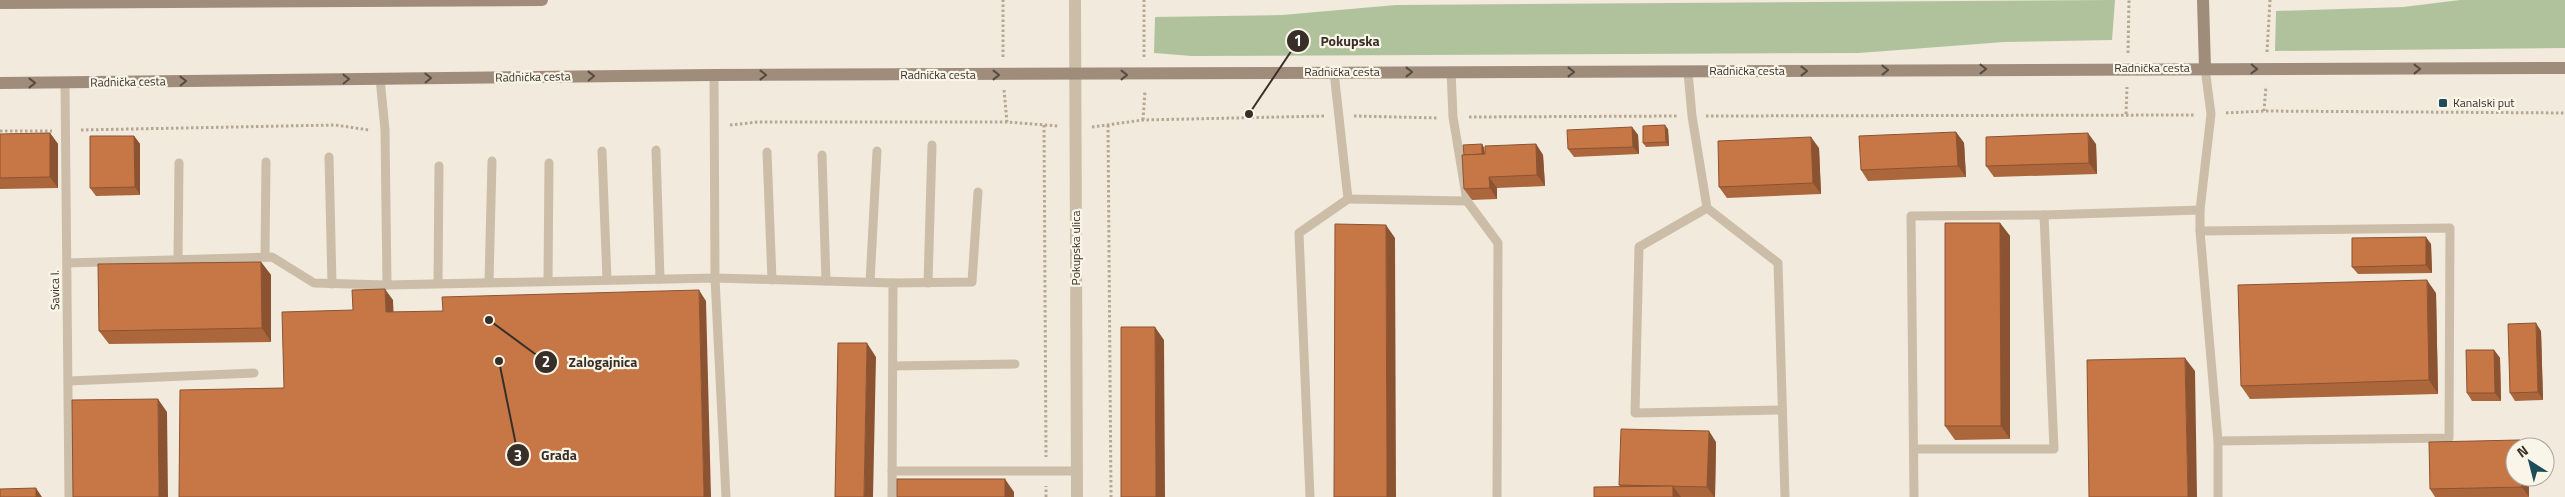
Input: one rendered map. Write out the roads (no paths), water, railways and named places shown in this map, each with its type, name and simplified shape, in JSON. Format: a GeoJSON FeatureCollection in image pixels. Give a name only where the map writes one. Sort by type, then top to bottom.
{"type":"FeatureCollection","features":[{"type":"Feature","properties":{"kind":"main road"},"geometry":{"type":"LineString","coordinates":[[0,3],[542,0]]}},
{"type":"Feature","properties":{"kind":"main road"},"geometry":{"type":"LineString","coordinates":[[2203,0],[2205,68]]}},
{"type":"Feature","properties":{"kind":"main road","name":"Radnička cesta"},"geometry":{"type":"LineString","coordinates":[[0,83],[714,75],[2565,68]]}},
{"type":"Feature","properties":{"kind":"street","name":"Pokupska ulica"},"geometry":{"type":"LineString","coordinates":[[1075,0],[1077,497]]}},
{"type":"Feature","properties":{"kind":"lane"},"geometry":{"type":"LineString","coordinates":[[2205,68],[2211,114],[2200,210],[2200,231],[2218,441],[2218,497]]}},
{"type":"Feature","properties":{"kind":"lane"},"geometry":{"type":"LineString","coordinates":[[1334,72],[1348,199]]}},
{"type":"Feature","properties":{"kind":"lane"},"geometry":{"type":"LineString","coordinates":[[1451,72],[1453,117],[1467,201],[1498,243],[1498,497]]}},
{"type":"Feature","properties":{"kind":"lane"},"geometry":{"type":"LineString","coordinates":[[1688,72],[1692,116],[1708,208],[1778,263],[1785,497]]}},
{"type":"Feature","properties":{"kind":"lane"},"geometry":{"type":"LineString","coordinates":[[714,75],[715,278],[726,497]]}},
{"type":"Feature","properties":{"kind":"lane"},"geometry":{"type":"LineString","coordinates":[[380,78],[385,130],[387,284]]}},
{"type":"Feature","properties":{"kind":"lane","name":"Savica I."},"geometry":{"type":"LineString","coordinates":[[65,83],[69,497]]}},
{"type":"Feature","properties":{"kind":"lane"},"geometry":{"type":"LineString","coordinates":[[928,283],[932,146]]}},
{"type":"Feature","properties":{"kind":"lane"},"geometry":{"type":"LineString","coordinates":[[656,150],[660,280]]}},
{"type":"Feature","properties":{"kind":"lane"},"geometry":{"type":"LineString","coordinates":[[602,151],[606,280]]}},
{"type":"Feature","properties":{"kind":"lane"},"geometry":{"type":"LineString","coordinates":[[870,282],[877,151]]}},
{"type":"Feature","properties":{"kind":"lane"},"geometry":{"type":"LineString","coordinates":[[767,152],[772,280]]}},
{"type":"Feature","properties":{"kind":"lane"},"geometry":{"type":"LineString","coordinates":[[822,155],[826,281]]}},
{"type":"Feature","properties":{"kind":"lane"},"geometry":{"type":"LineString","coordinates":[[329,157],[332,284]]}},
{"type":"Feature","properties":{"kind":"lane"},"geometry":{"type":"LineString","coordinates":[[489,282],[492,161]]}},
{"type":"Feature","properties":{"kind":"lane"},"geometry":{"type":"LineString","coordinates":[[265,257],[266,162]]}},
{"type":"Feature","properties":{"kind":"lane"},"geometry":{"type":"LineString","coordinates":[[178,260],[179,163]]}},
{"type":"Feature","properties":{"kind":"lane"},"geometry":{"type":"LineString","coordinates":[[548,280],[549,164]]}},
{"type":"Feature","properties":{"kind":"lane"},"geometry":{"type":"LineString","coordinates":[[438,166],[438,283]]}},
{"type":"Feature","properties":{"kind":"lane"},"geometry":{"type":"LineString","coordinates":[[67,263],[272,257],[314,283],[332,284],[715,278],[893,283],[972,282],[978,192]]}},
{"type":"Feature","properties":{"kind":"lane"},"geometry":{"type":"LineString","coordinates":[[1310,497],[1299,233],[1348,199],[1467,201]]}},
{"type":"Feature","properties":{"kind":"lane"},"geometry":{"type":"LineString","coordinates":[[1708,208],[1639,247],[1635,412],[1782,410]]}},
{"type":"Feature","properties":{"kind":"lane"},"geometry":{"type":"LineString","coordinates":[[1914,497],[1910,216],[2044,215],[2200,210]]}},
{"type":"Feature","properties":{"kind":"lane"},"geometry":{"type":"LineString","coordinates":[[1914,449],[2054,449],[2044,215]]}},
{"type":"Feature","properties":{"kind":"lane"},"geometry":{"type":"LineString","coordinates":[[2200,231],[2450,228],[2449,438],[2218,441]]}},
{"type":"Feature","properties":{"kind":"lane"},"geometry":{"type":"LineString","coordinates":[[892,497],[893,283]]}},
{"type":"Feature","properties":{"kind":"lane"},"geometry":{"type":"LineString","coordinates":[[893,366],[1014,364]]}},
{"type":"Feature","properties":{"kind":"lane"},"geometry":{"type":"LineString","coordinates":[[69,381],[254,373]]}},
{"type":"Feature","properties":{"kind":"lane"},"geometry":{"type":"LineString","coordinates":[[892,471],[1077,471]]}},
{"type":"Feature","properties":{"kind":"place","name":"Kanalski put"},"geometry":{"type":"Point","coordinates":[2443,103]}},
{"type":"Feature","properties":{"kind":"place","name":"Pokupska"},"geometry":{"type":"Point","coordinates":[1249,114]}},
{"type":"Feature","properties":{"kind":"place","name":"Zalogajnica"},"geometry":{"type":"Point","coordinates":[489,320]}},
{"type":"Feature","properties":{"kind":"place","name":"Građa"},"geometry":{"type":"Point","coordinates":[499,361]}}]}
